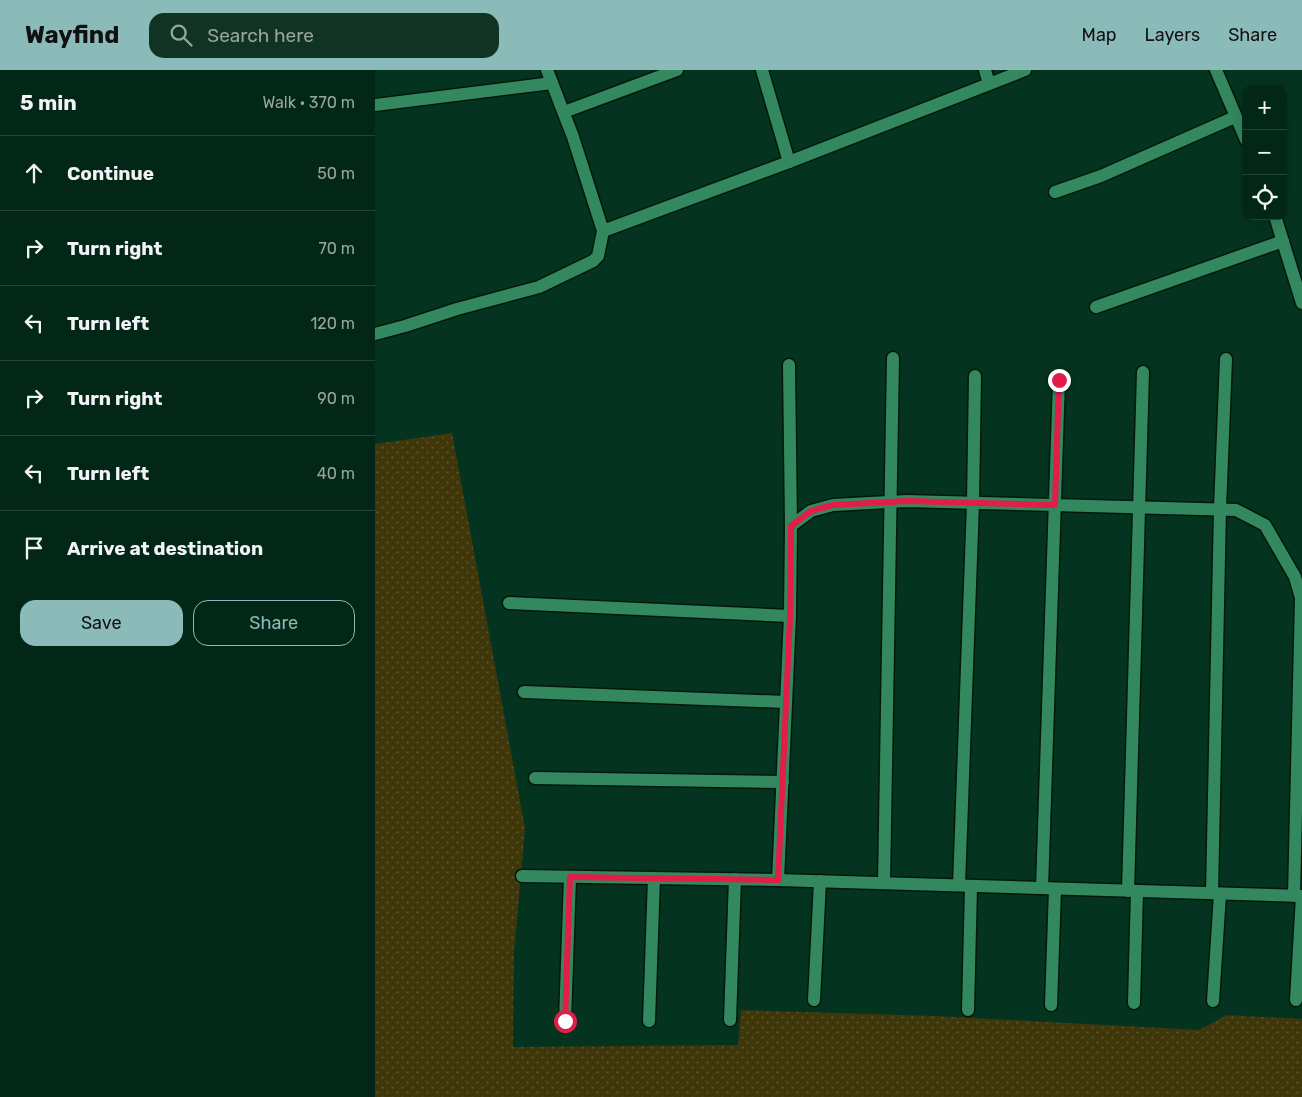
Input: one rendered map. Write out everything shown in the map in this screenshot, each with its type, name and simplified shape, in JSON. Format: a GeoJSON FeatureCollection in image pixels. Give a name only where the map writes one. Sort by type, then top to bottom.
{"type":"FeatureCollection","features":[{"type":"Feature","properties":{"kind":"street"},"geometry":{"type":"LineString","coordinates":[[375,334],[539,287],[593,261],[598,256],[603,230],[573,137],[547,70]]}},
{"type":"Feature","properties":{"kind":"street"},"geometry":{"type":"LineString","coordinates":[[564,112],[677,70]]}},
{"type":"Feature","properties":{"kind":"street"},"geometry":{"type":"LineString","coordinates":[[762,70],[789,162]]}},
{"type":"Feature","properties":{"kind":"street"},"geometry":{"type":"LineString","coordinates":[[985,70],[989,84]]}},
{"type":"Feature","properties":{"kind":"street"},"geometry":{"type":"LineString","coordinates":[[603,230],[789,162],[1025,70]]}},
{"type":"Feature","properties":{"kind":"street"},"geometry":{"type":"LineString","coordinates":[[1216,70],[1242,132]]}},
{"type":"Feature","properties":{"kind":"street"},"geometry":{"type":"LineString","coordinates":[[375,104],[552,83]]}},
{"type":"Feature","properties":{"kind":"street"},"geometry":{"type":"LineString","coordinates":[[1055,192],[1101,176],[1235,117]]}},
{"type":"Feature","properties":{"kind":"street"},"geometry":{"type":"LineString","coordinates":[[1276,220],[1302,303]]}},
{"type":"Feature","properties":{"kind":"street"},"geometry":{"type":"LineString","coordinates":[[1096,307],[1283,241]]}},
{"type":"Feature","properties":{"kind":"street"},"geometry":{"type":"LineString","coordinates":[[884,883],[893,358]]}},
{"type":"Feature","properties":{"kind":"street"},"geometry":{"type":"LineString","coordinates":[[1213,1001],[1220,509],[1227,359]]}},
{"type":"Feature","properties":{"kind":"street"},"geometry":{"type":"LineString","coordinates":[[778,880],[790,616],[789,365]]}},
{"type":"Feature","properties":{"kind":"street"},"geometry":{"type":"LineString","coordinates":[[1134,1003],[1133,891],[1143,372]]}},
{"type":"Feature","properties":{"kind":"street"},"geometry":{"type":"LineString","coordinates":[[968,1010],[965,886],[975,376]]}},
{"type":"Feature","properties":{"kind":"street"},"geometry":{"type":"LineString","coordinates":[[1042,888],[1059,380]]}},
{"type":"Feature","properties":{"kind":"street"},"geometry":{"type":"LineString","coordinates":[[791,526],[811,511],[833,505],[891,502],[1220,509],[1236,510],[1265,525],[1295,577],[1301,600],[1299,896],[1296,1000]]}},
{"type":"Feature","properties":{"kind":"street"},"geometry":{"type":"LineString","coordinates":[[509,603],[790,616]]}},
{"type":"Feature","properties":{"kind":"street"},"geometry":{"type":"LineString","coordinates":[[524,692],[786,702]]}},
{"type":"Feature","properties":{"kind":"street"},"geometry":{"type":"LineString","coordinates":[[535,778],[783,782]]}},
{"type":"Feature","properties":{"kind":"street"},"geometry":{"type":"LineString","coordinates":[[522,876],[820,881],[1299,896]]}},
{"type":"Feature","properties":{"kind":"street"},"geometry":{"type":"LineString","coordinates":[[565,1021],[570,877]]}},
{"type":"Feature","properties":{"kind":"street"},"geometry":{"type":"LineString","coordinates":[[649,1021],[654,878]]}},
{"type":"Feature","properties":{"kind":"street"},"geometry":{"type":"LineString","coordinates":[[730,1020],[735,879]]}},
{"type":"Feature","properties":{"kind":"street"},"geometry":{"type":"LineString","coordinates":[[814,1000],[820,881]]}},
{"type":"Feature","properties":{"kind":"street"},"geometry":{"type":"LineString","coordinates":[[1051,1005],[1055,889]]}},
{"type":"Feature","properties":{"kind":"shaded area"},"geometry":{"type":"Polygon","coordinates":[[[452,433],[525,828],[514,953],[513,1047],[738,1045],[741,1010],[934,1016],[1199,1030],[1227,1015],[1302,1019],[1302,1097],[375,1097],[375,444],[452,433]]]}},
{"type":"Feature","properties":{"kind":"route"},"geometry":{"type":"LineString","coordinates":[[565,1021],[570,877],[778,880],[790,616],[791,526],[811,511],[833,505],[907,501],[1055,505],[1059,380]]}}]}
